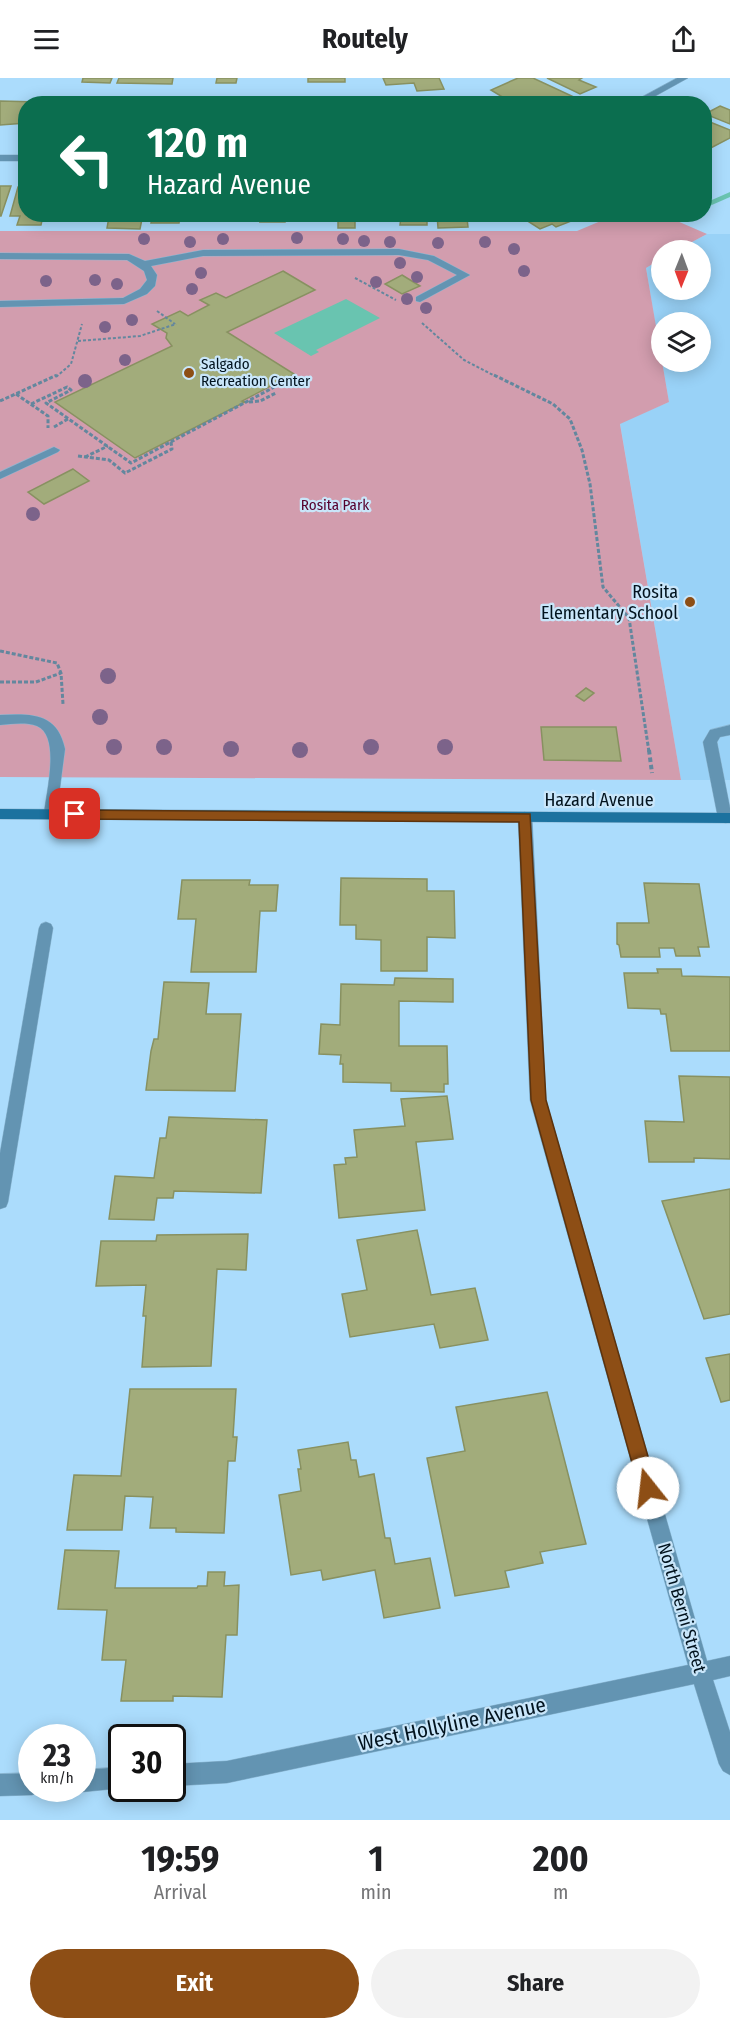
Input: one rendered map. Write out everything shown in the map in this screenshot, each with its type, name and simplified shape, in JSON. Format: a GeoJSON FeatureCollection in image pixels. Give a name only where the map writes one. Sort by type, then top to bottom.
{"type":"FeatureCollection","features":[{"type":"Feature","properties":{"kind":"street"},"geometry":{"type":"LineString","coordinates":[[649,96],[684,78]]}},
{"type":"Feature","properties":{"kind":"street"},"geometry":{"type":"LineString","coordinates":[[0,158],[18,158]]}},
{"type":"Feature","properties":{"kind":"street"},"geometry":{"type":"LineString","coordinates":[[145,264],[203,253],[399,252],[430,258],[465,275],[420,298]]}},
{"type":"Feature","properties":{"kind":"street"},"geometry":{"type":"LineString","coordinates":[[0,256],[129,257],[145,264],[152,272],[149,289],[124,301],[86,304],[0,304]]}},
{"type":"Feature","properties":{"kind":"street"},"geometry":{"type":"LineString","coordinates":[[0,476],[54,450]]}},
{"type":"Feature","properties":{"kind":"street"},"geometry":{"type":"LineString","coordinates":[[0,720],[40,721],[51,727],[57,738],[58,749],[51,814]]}},
{"type":"Feature","properties":{"kind":"street"},"geometry":{"type":"LineString","coordinates":[[728,818],[710,742],[715,733],[730,730]]}},
{"type":"Feature","properties":{"kind":"street","name":"Hazard Avenue"},"geometry":{"type":"LineString","coordinates":[[0,814],[728,818]]}},
{"type":"Feature","properties":{"kind":"street","name":"North Berni Street"},"geometry":{"type":"LineString","coordinates":[[525,817],[538,1100],[700,1671],[730,1764]]}},
{"type":"Feature","properties":{"kind":"street"},"geometry":{"type":"LineString","coordinates":[[0,1202],[46,928]]}},
{"type":"Feature","properties":{"kind":"street","name":"West Hollyline Avenue"},"geometry":{"type":"LineString","coordinates":[[186,1774],[227,1772],[730,1666]]}},
{"type":"Feature","properties":{"kind":"street"},"geometry":{"type":"LineString","coordinates":[[0,1785],[18,1784]]}},
{"type":"Feature","properties":{"kind":"path"},"geometry":{"type":"LineString","coordinates":[[354,277],[399,302]]}},
{"type":"Feature","properties":{"kind":"path"},"geometry":{"type":"LineString","coordinates":[[0,401],[64,371],[74,359],[86,304]]}},
{"type":"Feature","properties":{"kind":"path"},"geometry":{"type":"LineString","coordinates":[[78,341],[140,336],[177,324],[149,305]]}},
{"type":"Feature","properties":{"kind":"path"},"geometry":{"type":"LineString","coordinates":[[418,317],[431,333],[464,360],[553,404],[570,419],[582,450],[590,484],[603,587],[629,618],[652,773]]}},
{"type":"Feature","properties":{"kind":"path"},"geometry":{"type":"LineString","coordinates":[[31,404],[67,387],[71,390],[46,403],[131,463],[297,375]]}},
{"type":"Feature","properties":{"kind":"path"},"geometry":{"type":"LineString","coordinates":[[246,402],[260,401],[276,393]]}},
{"type":"Feature","properties":{"kind":"path"},"geometry":{"type":"LineString","coordinates":[[59,424],[68,419]]}},
{"type":"Feature","properties":{"kind":"path"},"geometry":{"type":"LineString","coordinates":[[80,437],[88,433]]}},
{"type":"Feature","properties":{"kind":"path"},"geometry":{"type":"LineString","coordinates":[[79,457],[109,460],[125,473],[172,449],[171,442]]}},
{"type":"Feature","properties":{"kind":"path"},"geometry":{"type":"LineString","coordinates":[[84,457],[108,446]]}},
{"type":"Feature","properties":{"kind":"path"},"geometry":{"type":"LineString","coordinates":[[0,651],[49,659],[57,663],[61,673],[62,702],[70,711]]}},
{"type":"Feature","properties":{"kind":"path"},"geometry":{"type":"LineString","coordinates":[[0,682],[36,682],[61,673]]}},
{"type":"Feature","properties":{"kind":"shaded area","name":"Rosita Elementary School"},"geometry":{"type":"Polygon","coordinates":[[[707,234],[730,234],[730,780],[681,780],[620,423],[669,402],[664,372],[711,372],[711,312],[653,312],[651,300],[711,300],[711,240],[696,240],[707,234]]]}},
{"type":"Feature","properties":{"kind":"shaded area","name":"Rosita Elementary School"},"geometry":{"type":"Polygon","coordinates":[[[651,265],[651,298],[646,268],[651,265]]]}},
{"type":"Feature","properties":{"kind":"shaded area"},"geometry":{"type":"Polygon","coordinates":[[[346,299],[380,318],[316,350],[319,352],[311,356],[274,333],[346,299]]]}},
{"type":"Feature","properties":{"kind":"green space","name":"Rosita Park"},"geometry":{"type":"Polygon","coordinates":[[[598,222],[679,222],[707,234],[696,240],[651,240],[651,265],[646,268],[654,312],[651,312],[651,372],[664,372],[669,402],[620,424],[681,780],[0,777],[0,231],[577,231],[598,222]]]}},
{"type":"Feature","properties":{"kind":"building"},"geometry":{"type":"Polygon","coordinates":[[[83,78],[112,78],[110,83],[82,82],[83,78]]]}},
{"type":"Feature","properties":{"kind":"building"},"geometry":{"type":"Polygon","coordinates":[[[119,78],[173,78],[172,84],[117,83],[119,78]]]}},
{"type":"Feature","properties":{"kind":"building"},"geometry":{"type":"Polygon","coordinates":[[[217,78],[237,78],[236,83],[216,83],[217,78]]]}},
{"type":"Feature","properties":{"kind":"building"},"geometry":{"type":"Polygon","coordinates":[[[308,78],[345,78],[345,82],[308,82],[308,78]]]}},
{"type":"Feature","properties":{"kind":"building"},"geometry":{"type":"Polygon","coordinates":[[[383,78],[439,78],[444,89],[417,91],[414,83],[386,85],[383,78]]]}},
{"type":"Feature","properties":{"kind":"building"},"geometry":{"type":"Polygon","coordinates":[[[518,78],[533,78],[572,96],[501,96],[491,90],[518,78]]]}},
{"type":"Feature","properties":{"kind":"building"},"geometry":{"type":"Polygon","coordinates":[[[547,78],[582,78],[579,80],[596,87],[580,94],[547,78]]]}},
{"type":"Feature","properties":{"kind":"building"},"geometry":{"type":"Polygon","coordinates":[[[0,101],[18,101],[18,124],[0,125],[0,101]]]}},
{"type":"Feature","properties":{"kind":"building"},"geometry":{"type":"Polygon","coordinates":[[[720,106],[730,110],[730,124],[712,117],[712,110],[720,106]]]}},
{"type":"Feature","properties":{"kind":"building"},"geometry":{"type":"Polygon","coordinates":[[[712,123],[730,130],[730,138],[712,147],[712,123]]]}},
{"type":"Feature","properties":{"kind":"building"},"geometry":{"type":"Polygon","coordinates":[[[0,186],[11,186],[1,216],[0,216],[0,186]]]}},
{"type":"Feature","properties":{"kind":"building"},"geometry":{"type":"Polygon","coordinates":[[[18,187],[18,216],[10,216],[18,187]]]}},
{"type":"Feature","properties":{"kind":"building"},"geometry":{"type":"Polygon","coordinates":[[[18,222],[42,222],[41,225],[17,225],[18,222]]]}},
{"type":"Feature","properties":{"kind":"building"},"geometry":{"type":"Polygon","coordinates":[[[108,222],[141,222],[140,229],[107,228],[108,222]]]}},
{"type":"Feature","properties":{"kind":"building"},"geometry":{"type":"Polygon","coordinates":[[[151,222],[179,222],[179,223],[151,222]]]}},
{"type":"Feature","properties":{"kind":"building"},"geometry":{"type":"Polygon","coordinates":[[[338,222],[355,222],[355,228],[338,228],[338,222]]]}},
{"type":"Feature","properties":{"kind":"building"},"geometry":{"type":"Polygon","coordinates":[[[400,222],[427,222],[427,225],[400,225],[400,222]]]}},
{"type":"Feature","properties":{"kind":"building"},"geometry":{"type":"Polygon","coordinates":[[[438,222],[467,222],[468,227],[438,228],[438,222]]]}},
{"type":"Feature","properties":{"kind":"building"},"geometry":{"type":"Polygon","coordinates":[[[529,222],[569,222],[556,227],[552,224],[540,229],[529,222]]]}},
{"type":"Feature","properties":{"kind":"building"},"geometry":{"type":"Polygon","coordinates":[[[283,271],[315,290],[227,332],[294,374],[242,401],[245,402],[135,458],[55,402],[172,346],[166,338],[167,333],[152,324],[180,311],[188,316],[209,305],[200,300],[216,293],[226,298],[283,271]]]}},
{"type":"Feature","properties":{"kind":"building"},"geometry":{"type":"Polygon","coordinates":[[[402,275],[420,286],[402,294],[385,284],[402,275]]]}},
{"type":"Feature","properties":{"kind":"building"},"geometry":{"type":"Polygon","coordinates":[[[73,469],[89,481],[44,504],[28,492],[73,469]]]}},
{"type":"Feature","properties":{"kind":"building"},"geometry":{"type":"Polygon","coordinates":[[[586,688],[594,693],[584,701],[576,696],[586,688]]]}},
{"type":"Feature","properties":{"kind":"building"},"geometry":{"type":"Polygon","coordinates":[[[541,727],[616,727],[621,761],[544,760],[541,727]]]}},
{"type":"Feature","properties":{"kind":"building"},"geometry":{"type":"Polygon","coordinates":[[[341,878],[427,879],[427,891],[454,891],[455,938],[427,937],[427,971],[381,971],[381,940],[356,939],[356,925],[340,925],[341,878]]]}},
{"type":"Feature","properties":{"kind":"building"},"geometry":{"type":"Polygon","coordinates":[[[182,880],[250,880],[249,885],[278,885],[276,911],[260,911],[256,972],[191,972],[196,919],[178,919],[182,880]]]}},
{"type":"Feature","properties":{"kind":"building"},"geometry":{"type":"Polygon","coordinates":[[[644,883],[699,884],[709,947],[698,947],[700,956],[676,956],[674,948],[659,948],[660,957],[621,957],[617,944],[617,923],[649,923],[644,883]]]}},
{"type":"Feature","properties":{"kind":"building"},"geometry":{"type":"Polygon","coordinates":[[[657,969],[681,969],[682,976],[730,977],[730,1051],[671,1051],[666,1014],[661,1014],[660,1009],[628,1008],[624,973],[658,973],[657,969]]]}},
{"type":"Feature","properties":{"kind":"building"},"geometry":{"type":"Polygon","coordinates":[[[395,978],[453,979],[453,1002],[399,1001],[399,1046],[447,1046],[448,1084],[444,1084],[444,1092],[391,1091],[391,1083],[343,1082],[341,1055],[319,1054],[321,1024],[340,1025],[341,984],[394,985],[395,978]]]}},
{"type":"Feature","properties":{"kind":"building"},"geometry":{"type":"Polygon","coordinates":[[[164,982],[209,983],[206,1014],[241,1014],[235,1091],[146,1090],[151,1051],[154,1039],[158,1039],[164,982]]]}},
{"type":"Feature","properties":{"kind":"building"},"geometry":{"type":"Polygon","coordinates":[[[679,1076],[730,1077],[730,1159],[694,1158],[694,1162],[649,1162],[645,1121],[684,1122],[679,1076]]]}},
{"type":"Feature","properties":{"kind":"building"},"geometry":{"type":"Polygon","coordinates":[[[447,1096],[453,1139],[416,1142],[425,1210],[339,1218],[334,1165],[346,1164],[345,1158],[357,1157],[354,1130],[405,1126],[401,1099],[447,1096]]]}},
{"type":"Feature","properties":{"kind":"building"},"geometry":{"type":"Polygon","coordinates":[[[169,1117],[267,1120],[261,1193],[174,1191],[173,1198],[157,1198],[154,1220],[109,1219],[115,1176],[154,1178],[160,1138],[166,1138],[169,1117]]]}},
{"type":"Feature","properties":{"kind":"building"},"geometry":{"type":"Polygon","coordinates":[[[730,1189],[730,1314],[704,1319],[662,1201],[730,1189]]]}},
{"type":"Feature","properties":{"kind":"building"},"geometry":{"type":"Polygon","coordinates":[[[417,1230],[431,1295],[475,1288],[488,1340],[440,1348],[434,1324],[350,1337],[342,1294],[367,1290],[357,1240],[417,1230]]]}},
{"type":"Feature","properties":{"kind":"building"},"geometry":{"type":"Polygon","coordinates":[[[248,1234],[246,1270],[217,1269],[211,1366],[142,1367],[146,1285],[96,1286],[101,1241],[156,1241],[157,1235],[248,1234]]]}},
{"type":"Feature","properties":{"kind":"building"},"geometry":{"type":"Polygon","coordinates":[[[730,1354],[730,1400],[721,1402],[706,1358],[730,1354]]]}},
{"type":"Feature","properties":{"kind":"building"},"geometry":{"type":"Polygon","coordinates":[[[130,1389],[236,1389],[233,1437],[237,1437],[235,1461],[228,1461],[224,1533],[176,1532],[176,1528],[150,1528],[153,1497],[125,1496],[122,1530],[67,1530],[74,1475],[121,1476],[130,1389]]]}},
{"type":"Feature","properties":{"kind":"building"},"geometry":{"type":"Polygon","coordinates":[[[547,1392],[586,1544],[540,1552],[543,1563],[505,1571],[509,1587],[455,1596],[427,1458],[465,1451],[456,1407],[547,1392]]]}},
{"type":"Feature","properties":{"kind":"building"},"geometry":{"type":"Polygon","coordinates":[[[348,1442],[351,1460],[356,1460],[359,1477],[374,1474],[385,1538],[390,1538],[395,1564],[430,1558],[440,1608],[384,1618],[375,1570],[323,1580],[321,1570],[291,1575],[279,1495],[301,1491],[298,1450],[348,1442]]]}},
{"type":"Feature","properties":{"kind":"building"},"geometry":{"type":"Polygon","coordinates":[[[65,1550],[119,1551],[115,1588],[197,1588],[207,1586],[208,1572],[225,1572],[224,1586],[239,1585],[237,1635],[226,1635],[222,1697],[173,1696],[173,1701],[121,1701],[126,1660],[102,1660],[107,1610],[58,1609],[65,1550]]]}},
{"type":"Feature","properties":{"kind":"waterway"},"geometry":{"type":"LineString","coordinates":[[712,203],[730,194]]}},
{"type":"Feature","properties":{"kind":"place","name":"Salgado Recreation Center"},"geometry":{"type":"Point","coordinates":[189,373]}},
{"type":"Feature","properties":{"kind":"place","name":"Rosita Elementary School"},"geometry":{"type":"Point","coordinates":[690,602]}},
{"type":"Feature","properties":{"kind":"route"},"geometry":{"type":"LineString","coordinates":[[75,814],[525,817],[538,1100],[648,1488]]}}]}
